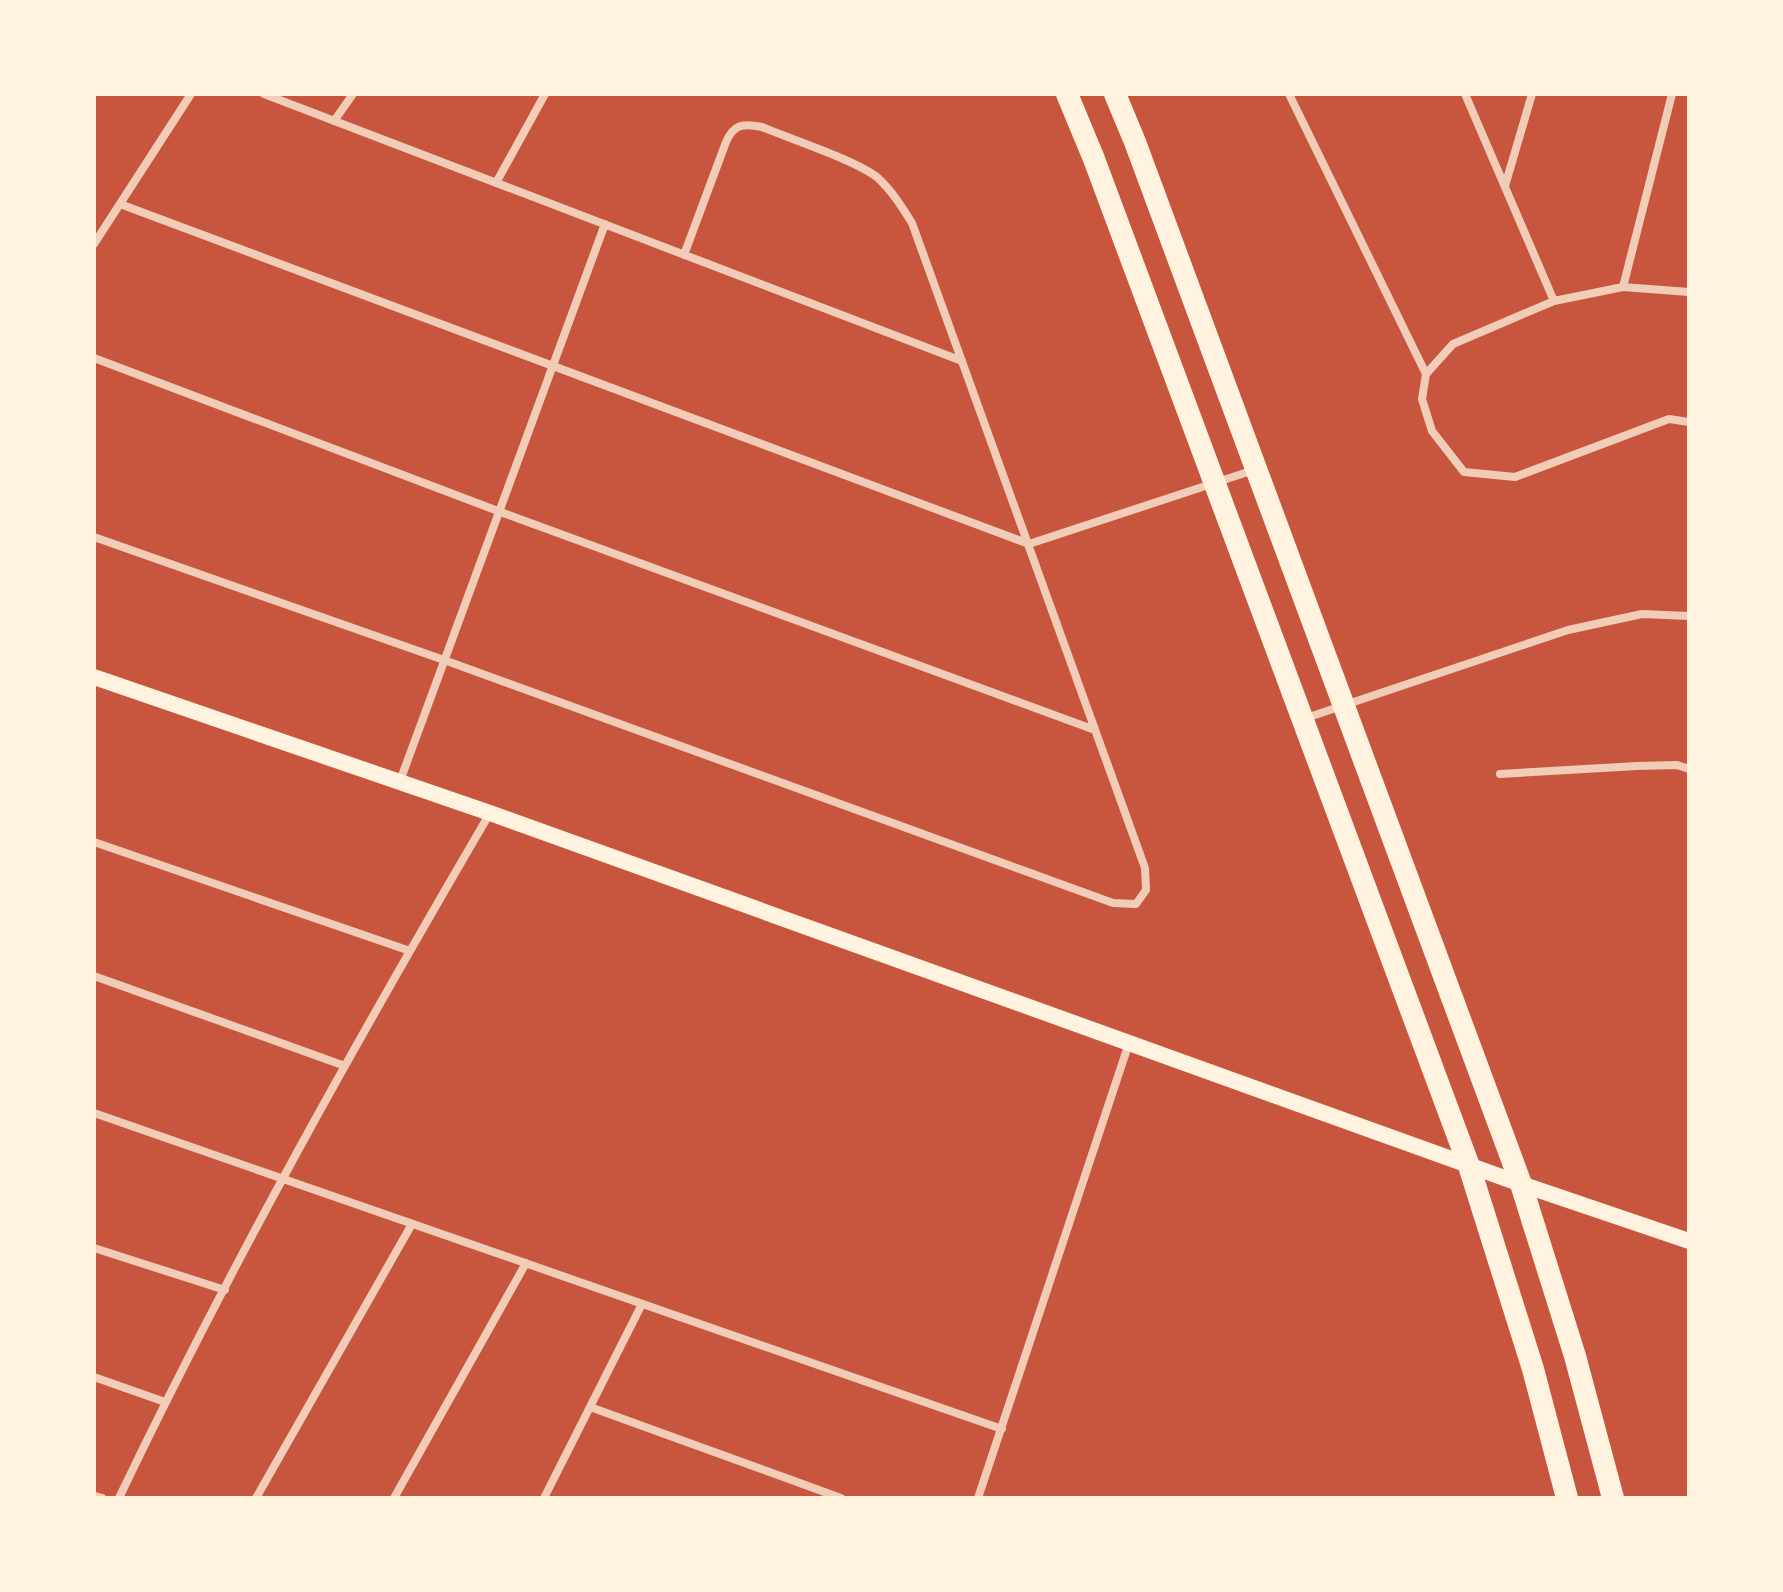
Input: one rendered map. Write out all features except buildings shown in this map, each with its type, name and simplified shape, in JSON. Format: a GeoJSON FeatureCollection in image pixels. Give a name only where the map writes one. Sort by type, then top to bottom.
{"type":"FeatureCollection","features":[{"type":"Feature","properties":{"kind":"highway"},"geometry":{"type":"LineString","coordinates":[[1067,94],[1094,159],[1469,1166],[1533,1369],[1567,1498]]}},
{"type":"Feature","properties":{"kind":"highway"},"geometry":{"type":"LineString","coordinates":[[1115,94],[1521,1184],[1575,1356],[1613,1498]]}},
{"type":"Feature","properties":{"kind":"main road"},"geometry":{"type":"LineString","coordinates":[[94,677],[490,813],[1469,1166],[1689,1241]]}},
{"type":"Feature","properties":{"kind":"street"},"geometry":{"type":"LineString","coordinates":[[94,244],[191,94]]}},
{"type":"Feature","properties":{"kind":"street"},"geometry":{"type":"LineString","coordinates":[[264,94],[962,361]]}},
{"type":"Feature","properties":{"kind":"street"},"geometry":{"type":"LineString","coordinates":[[334,121],[353,94]]}},
{"type":"Feature","properties":{"kind":"street"},"geometry":{"type":"LineString","coordinates":[[496,183],[545,94]]}},
{"type":"Feature","properties":{"kind":"street"},"geometry":{"type":"LineString","coordinates":[[1289,94],[1426,374]]}},
{"type":"Feature","properties":{"kind":"street"},"geometry":{"type":"LineString","coordinates":[[1465,94],[1554,301]]}},
{"type":"Feature","properties":{"kind":"street"},"geometry":{"type":"LineString","coordinates":[[1504,187],[1532,94]]}},
{"type":"Feature","properties":{"kind":"street"},"geometry":{"type":"LineString","coordinates":[[1623,287],[1672,94]]}},
{"type":"Feature","properties":{"kind":"street"},"geometry":{"type":"LineString","coordinates":[[94,537],[444,660],[1113,903],[1136,904],[1146,890],[1145,868],[912,223],[894,195],[875,176],[762,127],[738,125],[730,132],[684,255]]}},
{"type":"Feature","properties":{"kind":"street"},"geometry":{"type":"LineString","coordinates":[[120,204],[1029,544],[1256,470]]}},
{"type":"Feature","properties":{"kind":"street"},"geometry":{"type":"LineString","coordinates":[[399,782],[605,224]]}},
{"type":"Feature","properties":{"kind":"street"},"geometry":{"type":"LineString","coordinates":[[1689,292],[1623,287],[1554,301],[1453,344],[1426,374],[1422,399],[1432,431],[1464,472],[1515,477],[1669,419],[1689,422]]}},
{"type":"Feature","properties":{"kind":"street"},"geometry":{"type":"LineString","coordinates":[[94,358],[498,511],[1095,730]]}},
{"type":"Feature","properties":{"kind":"street"},"geometry":{"type":"LineString","coordinates":[[1303,719],[1568,630],[1642,614],[1689,616]]}},
{"type":"Feature","properties":{"kind":"street"},"geometry":{"type":"LineString","coordinates":[[1500,774],[1637,766],[1677,765],[1689,769]]}},
{"type":"Feature","properties":{"kind":"street"},"geometry":{"type":"LineString","coordinates":[[119,1498],[165,1402],[345,1066],[490,813]]}},
{"type":"Feature","properties":{"kind":"street"},"geometry":{"type":"LineString","coordinates":[[94,842],[410,951]]}},
{"type":"Feature","properties":{"kind":"street"},"geometry":{"type":"LineString","coordinates":[[94,976],[345,1066]]}},
{"type":"Feature","properties":{"kind":"street"},"geometry":{"type":"LineString","coordinates":[[978,1498],[1129,1043]]}},
{"type":"Feature","properties":{"kind":"street"},"geometry":{"type":"LineString","coordinates":[[94,1113],[1002,1429]]}},
{"type":"Feature","properties":{"kind":"street"},"geometry":{"type":"LineString","coordinates":[[256,1498],[412,1224]]}},
{"type":"Feature","properties":{"kind":"street"},"geometry":{"type":"LineString","coordinates":[[94,1248],[225,1290]]}},
{"type":"Feature","properties":{"kind":"street"},"geometry":{"type":"LineString","coordinates":[[394,1498],[526,1263]]}},
{"type":"Feature","properties":{"kind":"street"},"geometry":{"type":"LineString","coordinates":[[544,1498],[642,1304]]}},
{"type":"Feature","properties":{"kind":"street"},"geometry":{"type":"LineString","coordinates":[[94,1377],[165,1402]]}},
{"type":"Feature","properties":{"kind":"street"},"geometry":{"type":"LineString","coordinates":[[590,1407],[841,1498]]}},
{"type":"Feature","properties":{"kind":"street"},"geometry":{"type":"LineString","coordinates":[[94,1496],[102,1498]]}}]}
